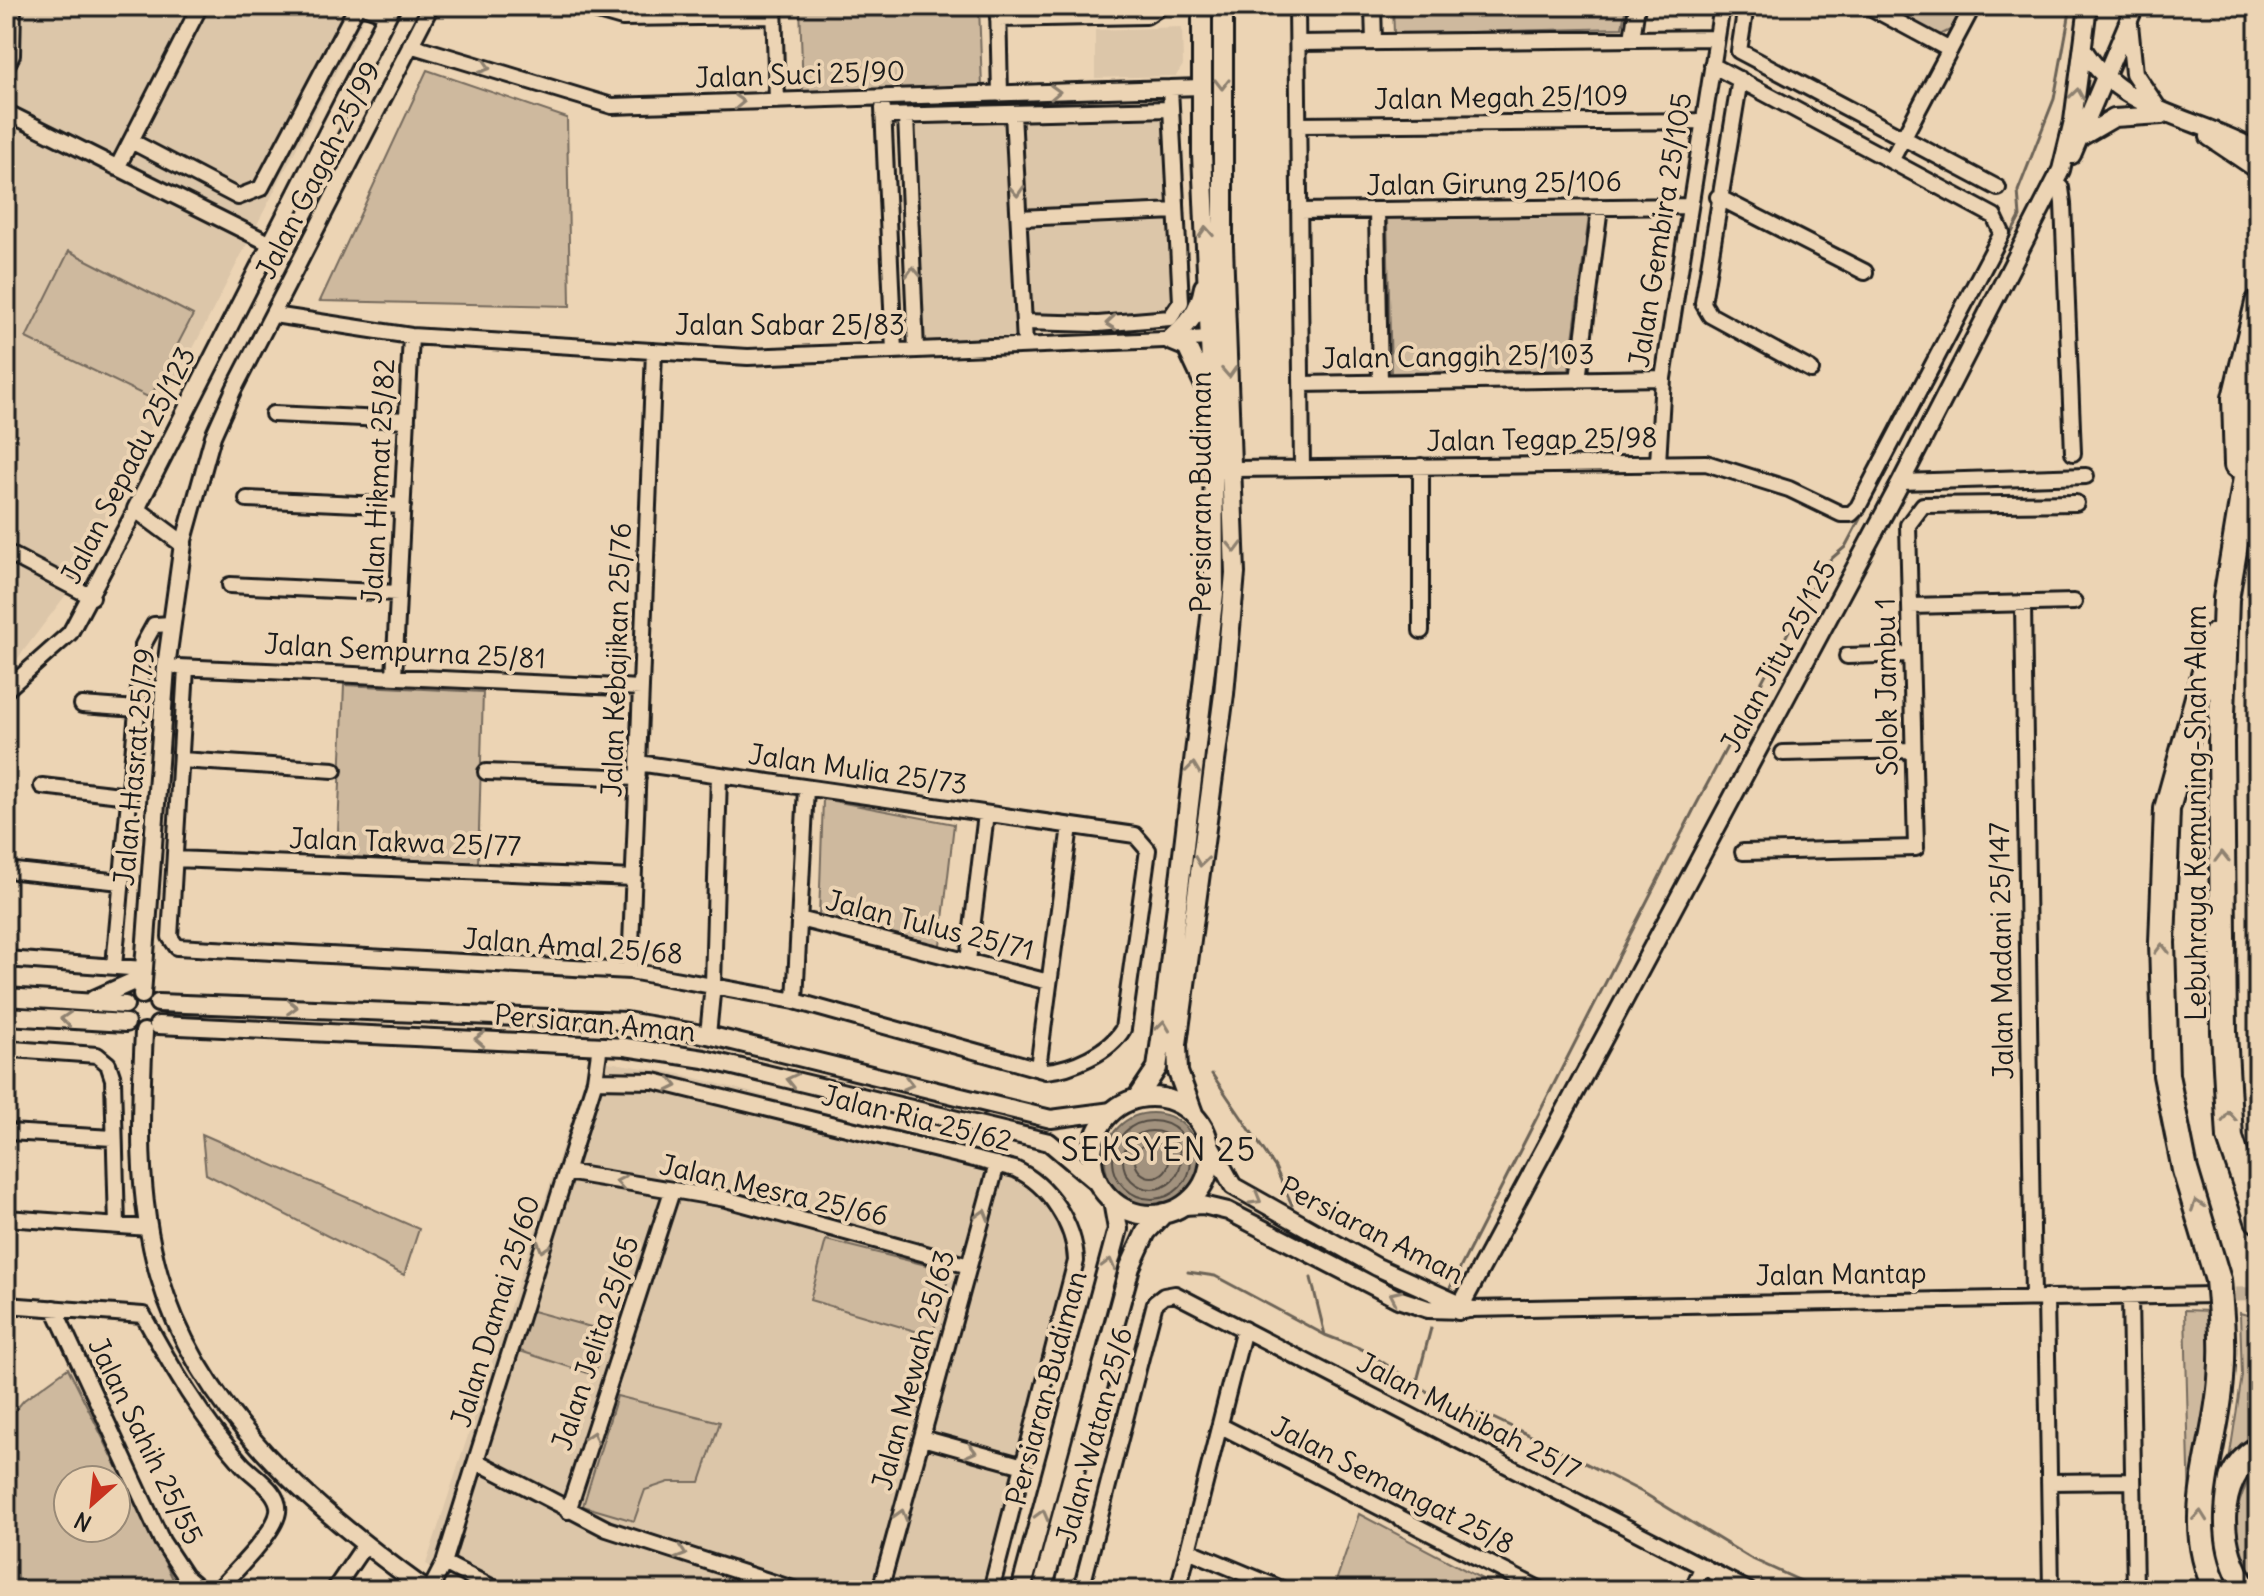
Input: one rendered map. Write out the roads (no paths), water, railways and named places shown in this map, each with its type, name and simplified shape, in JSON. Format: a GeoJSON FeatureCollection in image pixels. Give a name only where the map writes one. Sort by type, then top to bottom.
{"type":"FeatureCollection","features":[{"type":"Feature","properties":{"kind":"highway"},"geometry":{"type":"LineString","coordinates":[[2238,523],[2235,398],[2258,303]]}},
{"type":"Feature","properties":{"kind":"highway","name":"Lebuhraya Kemuning-Shah Alam"},"geometry":{"type":"LineString","coordinates":[[2258,405],[2226,599],[2221,742],[2224,1032],[2230,1138],[2258,1220]]}},
{"type":"Feature","properties":{"kind":"highway"},"geometry":{"type":"LineString","coordinates":[[2217,1590],[2202,1555],[2198,1524],[2221,1379],[2216,1287],[2185,1170],[2166,1075],[2162,943],[2167,809],[2226,599]]}},
{"type":"Feature","properties":{"kind":"highway"},"geometry":{"type":"LineString","coordinates":[[2246,1590],[2225,1552],[2222,1520],[2231,1485],[2258,1449]]}},
{"type":"Feature","properties":{"kind":"main road","name":"Persiaran Budiman"},"geometry":{"type":"LineString","coordinates":[[1137,1098],[1157,1068],[1214,593],[1212,338],[1201,87],[1202,6]]}},
{"type":"Feature","properties":{"kind":"main road","name":"Persiaran Budiman"},"geometry":{"type":"LineString","coordinates":[[1194,1116],[1178,1072],[1177,1044],[1224,694],[1235,573],[1234,469],[1223,246],[1223,6]]}},
{"type":"Feature","properties":{"kind":"main road"},"geometry":{"type":"LineString","coordinates":[[1212,338],[1220,330],[1223,246]]}},
{"type":"Feature","properties":{"kind":"main road"},"geometry":{"type":"LineString","coordinates":[[1208,266],[1202,301],[1192,320],[1170,340],[1187,347],[1194,356],[1213,410]]}},
{"type":"Feature","properties":{"kind":"main road"},"geometry":{"type":"LineString","coordinates":[[1214,593],[1223,485],[1234,469]]}},
{"type":"Feature","properties":{"kind":"main road"},"geometry":{"type":"LineString","coordinates":[[1137,1098],[1168,1100],[1194,1116],[1208,1141],[1210,1160],[1206,1178],[1197,1193],[1183,1206],[1164,1213],[1129,1210],[1113,1201],[1100,1185],[1093,1166],[1093,1146],[1099,1127],[1112,1111],[1137,1098]]}},
{"type":"Feature","properties":{"kind":"main road","name":"Persiaran Budiman"},"geometry":{"type":"LineString","coordinates":[[1021,1590],[1118,1229],[1113,1201]]}},
{"type":"Feature","properties":{"kind":"main road","name":"Persiaran Budiman"},"geometry":{"type":"LineString","coordinates":[[1042,1590],[1130,1267],[1146,1232],[1164,1213]]}},
{"type":"Feature","properties":{"kind":"street"},"geometry":{"type":"LineString","coordinates":[[6,67],[12,55],[13,6]]}},
{"type":"Feature","properties":{"kind":"street"},"geometry":{"type":"LineString","coordinates":[[117,168],[200,6]]}},
{"type":"Feature","properties":{"kind":"street"},"geometry":{"type":"LineString","coordinates":[[131,141],[238,197],[261,188],[360,6],[390,10]]}},
{"type":"Feature","properties":{"kind":"street","name":"Jalan Gagah 25/99"},"geometry":{"type":"LineString","coordinates":[[274,315],[431,6]]}},
{"type":"Feature","properties":{"kind":"street"},"geometry":{"type":"LineString","coordinates":[[580,6],[622,18],[774,11],[777,101]]}},
{"type":"Feature","properties":{"kind":"street"},"geometry":{"type":"LineString","coordinates":[[1000,94],[998,13],[1083,11],[1146,16],[1162,6]]}},
{"type":"Feature","properties":{"kind":"street"},"geometry":{"type":"LineString","coordinates":[[1297,6],[1302,468]]}},
{"type":"Feature","properties":{"kind":"street"},"geometry":{"type":"LineString","coordinates":[[1373,6],[1374,42]]}},
{"type":"Feature","properties":{"kind":"street"},"geometry":{"type":"LineString","coordinates":[[1632,39],[1637,6]]}},
{"type":"Feature","properties":{"kind":"street","name":"Jalan Gembira 25/105"},"geometry":{"type":"LineString","coordinates":[[1658,463],[1663,378],[1722,6]]}},
{"type":"Feature","properties":{"kind":"street"},"geometry":{"type":"LineString","coordinates":[[1746,6],[1739,51],[1998,188]]}},
{"type":"Feature","properties":{"kind":"street"},"geometry":{"type":"LineString","coordinates":[[1868,6],[1950,50]]}},
{"type":"Feature","properties":{"kind":"street"},"geometry":{"type":"LineString","coordinates":[[1712,65],[1891,161],[1973,6]]}},
{"type":"Feature","properties":{"kind":"street","name":"Jalan Jitu 25/125"},"geometry":{"type":"LineString","coordinates":[[1463,1308],[1901,482],[2058,177],[2073,121],[2088,6]]}},
{"type":"Feature","properties":{"kind":"street","name":"Jalan Sepadu 25/123"},"geometry":{"type":"LineString","coordinates":[[6,690],[70,633],[92,597],[269,243],[390,10]]}},
{"type":"Feature","properties":{"kind":"street"},"geometry":{"type":"LineString","coordinates":[[2073,453],[2063,203],[2058,177],[2083,136],[2103,77],[2132,13]]}},
{"type":"Feature","properties":{"kind":"street"},"geometry":{"type":"LineString","coordinates":[[2132,13],[2134,73],[2166,112]]}},
{"type":"Feature","properties":{"kind":"street"},"geometry":{"type":"LineString","coordinates":[[1298,43],[1717,38]]}},
{"type":"Feature","properties":{"kind":"street","name":"Jalan Suci 25/90"},"geometry":{"type":"LineString","coordinates":[[410,45],[612,106],[1201,87]]}},
{"type":"Feature","properties":{"kind":"street"},"geometry":{"type":"LineString","coordinates":[[2083,49],[2116,89],[2258,151]]}},
{"type":"Feature","properties":{"kind":"street"},"geometry":{"type":"LineString","coordinates":[[1740,79],[1718,197],[1703,303],[1710,315],[1811,370]]}},
{"type":"Feature","properties":{"kind":"street"},"geometry":{"type":"LineString","coordinates":[[1024,322],[1098,324],[1170,318],[1181,302],[1170,88]]}},
{"type":"Feature","properties":{"kind":"street"},"geometry":{"type":"LineString","coordinates":[[882,97],[894,351]]}},
{"type":"Feature","properties":{"kind":"street"},"geometry":{"type":"LineString","coordinates":[[883,116],[1171,109]]}},
{"type":"Feature","properties":{"kind":"street"},"geometry":{"type":"LineString","coordinates":[[6,112],[269,243]]}},
{"type":"Feature","properties":{"kind":"street"},"geometry":{"type":"LineString","coordinates":[[2083,136],[2114,118],[2166,112]]}},
{"type":"Feature","properties":{"kind":"street"},"geometry":{"type":"LineString","coordinates":[[1013,113],[1025,344]]}},
{"type":"Feature","properties":{"kind":"street"},"geometry":{"type":"LineString","coordinates":[[906,116],[916,350]]}},
{"type":"Feature","properties":{"kind":"street","name":"Jalan Megah 25/109"},"geometry":{"type":"LineString","coordinates":[[1298,125],[1704,121]]}},
{"type":"Feature","properties":{"kind":"street"},"geometry":{"type":"LineString","coordinates":[[2195,126],[2258,170]]}},
{"type":"Feature","properties":{"kind":"street","name":"Jalan Tegap 25/98"},"geometry":{"type":"LineString","coordinates":[[1234,469],[1706,463],[1789,489],[1841,514],[1851,514],[1858,507],[2002,233],[1994,216],[1891,161]]}},
{"type":"Feature","properties":{"kind":"street"},"geometry":{"type":"LineString","coordinates":[[1718,197],[1865,272]]}},
{"type":"Feature","properties":{"kind":"street","name":"Jalan Girung 25/106"},"geometry":{"type":"LineString","coordinates":[[1299,211],[1690,206]]}},
{"type":"Feature","properties":{"kind":"street"},"geometry":{"type":"LineString","coordinates":[[1578,380],[1600,207]]}},
{"type":"Feature","properties":{"kind":"street"},"geometry":{"type":"LineString","coordinates":[[1377,210],[1380,383]]}},
{"type":"Feature","properties":{"kind":"street"},"geometry":{"type":"LineString","coordinates":[[1019,218],[1176,211]]}},
{"type":"Feature","properties":{"kind":"street","name":"Jalan Sabar 25/83"},"geometry":{"type":"LineString","coordinates":[[274,315],[411,336],[748,357],[1212,338]]}},
{"type":"Feature","properties":{"kind":"street","name":"Jalan Hasrat 25/79"},"geometry":{"type":"LineString","coordinates":[[143,980],[166,667],[183,544],[213,436],[274,315]]}},
{"type":"Feature","properties":{"kind":"street","name":"Jalan Hikmat 25/82"},"geometry":{"type":"LineString","coordinates":[[394,677],[411,336]]}},
{"type":"Feature","properties":{"kind":"street","name":"Jalan Kebajikan 25/76"},"geometry":{"type":"LineString","coordinates":[[630,971],[654,351]]}},
{"type":"Feature","properties":{"kind":"street","name":"Jalan Canggih 25/103"},"geometry":{"type":"LineString","coordinates":[[1301,384],[1663,378]]}},
{"type":"Feature","properties":{"kind":"street"},"geometry":{"type":"LineString","coordinates":[[273,414],[407,420]]}},
{"type":"Feature","properties":{"kind":"street"},"geometry":{"type":"LineString","coordinates":[[1421,466],[1421,631]]}},
{"type":"Feature","properties":{"kind":"street"},"geometry":{"type":"LineString","coordinates":[[1901,482],[2086,476]]}},
{"type":"Feature","properties":{"kind":"street"},"geometry":{"type":"LineString","coordinates":[[1939,481],[1941,504],[2076,503]]}},
{"type":"Feature","properties":{"kind":"street"},"geometry":{"type":"LineString","coordinates":[[247,499],[403,506]]}},
{"type":"Feature","properties":{"kind":"street","name":"Solok Jambu 1"},"geometry":{"type":"LineString","coordinates":[[1743,852],[1916,848],[1908,525],[1923,505],[1941,504]]}},
{"type":"Feature","properties":{"kind":"street"},"geometry":{"type":"LineString","coordinates":[[136,509],[183,544]]}},
{"type":"Feature","properties":{"kind":"street"},"geometry":{"type":"LineString","coordinates":[[6,552],[92,597]]}},
{"type":"Feature","properties":{"kind":"street"},"geometry":{"type":"LineString","coordinates":[[230,585],[398,593]]}},
{"type":"Feature","properties":{"kind":"street"},"geometry":{"type":"LineString","coordinates":[[1910,606],[2074,602]]}},
{"type":"Feature","properties":{"kind":"street","name":"Jalan Madani 25/147"},"geometry":{"type":"LineString","coordinates":[[2023,604],[2040,1298],[2051,1590]]}},
{"type":"Feature","properties":{"kind":"street"},"geometry":{"type":"LineString","coordinates":[[114,966],[137,709],[147,633],[154,625],[172,624]]}},
{"type":"Feature","properties":{"kind":"street"},"geometry":{"type":"LineString","coordinates":[[1847,656],[1911,654]]}},
{"type":"Feature","properties":{"kind":"street","name":"Jalan Sempurna 25/81"},"geometry":{"type":"LineString","coordinates":[[166,667],[641,688]]}},
{"type":"Feature","properties":{"kind":"street"},"geometry":{"type":"LineString","coordinates":[[175,859],[186,668]]}},
{"type":"Feature","properties":{"kind":"street"},"geometry":{"type":"LineString","coordinates":[[82,705],[137,709]]}},
{"type":"Feature","properties":{"kind":"street"},"geometry":{"type":"LineString","coordinates":[[1783,753],[1913,750]]}},
{"type":"Feature","properties":{"kind":"street"},"geometry":{"type":"LineString","coordinates":[[181,760],[334,770]]}},
{"type":"Feature","properties":{"kind":"street","name":"Jalan Mulia 25/73"},"geometry":{"type":"LineString","coordinates":[[486,772],[638,771],[719,775],[1135,835],[1148,850],[1123,1029],[1116,1042],[1062,1069],[1038,1068]]}},
{"type":"Feature","properties":{"kind":"street"},"geometry":{"type":"LineString","coordinates":[[708,1035],[713,984],[719,775]]}},
{"type":"Feature","properties":{"kind":"street"},"geometry":{"type":"LineString","coordinates":[[42,786],[129,796]]}},
{"type":"Feature","properties":{"kind":"street"},"geometry":{"type":"LineString","coordinates":[[795,1001],[806,788]]}},
{"type":"Feature","properties":{"kind":"street"},"geometry":{"type":"LineString","coordinates":[[968,961],[986,814]]}},
{"type":"Feature","properties":{"kind":"street"},"geometry":{"type":"LineString","coordinates":[[1038,1068],[1070,826]]}},
{"type":"Feature","properties":{"kind":"street","name":"Jalan Takwa 25/77"},"geometry":{"type":"LineString","coordinates":[[175,859],[634,878]]}},
{"type":"Feature","properties":{"kind":"street","name":"Jalan Amal 25/68"},"geometry":{"type":"LineString","coordinates":[[175,859],[170,937],[177,947],[190,951],[630,971],[795,1001],[1038,1068]]}},
{"type":"Feature","properties":{"kind":"street"},"geometry":{"type":"LineString","coordinates":[[15,871],[121,882]]}},
{"type":"Feature","properties":{"kind":"street","name":"Jalan Tulus 25/71"},"geometry":{"type":"LineString","coordinates":[[799,919],[1049,982]]}},
{"type":"Feature","properties":{"kind":"street"},"geometry":{"type":"LineString","coordinates":[[6,959],[114,966],[143,980],[158,1003],[161,1014],[151,1028],[143,1050],[139,1134],[149,1228],[159,1276],[207,1378],[277,1468],[364,1546],[428,1590]]}},
{"type":"Feature","properties":{"kind":"street"},"geometry":{"type":"LineString","coordinates":[[85,1002],[143,980]]}},
{"type":"Feature","properties":{"kind":"street"},"geometry":{"type":"LineString","coordinates":[[126,1023],[125,1005],[143,980]]}},
{"type":"Feature","properties":{"kind":"street"},"geometry":{"type":"LineString","coordinates":[[6,997],[125,1005]]}},
{"type":"Feature","properties":{"kind":"street","name":"Persiaran Aman"},"geometry":{"type":"LineString","coordinates":[[158,1003],[626,1021],[708,1035],[1051,1119],[1112,1111]]}},
{"type":"Feature","properties":{"kind":"street"},"geometry":{"type":"LineString","coordinates":[[237,1005],[227,1008],[224,1015],[239,1026]]}},
{"type":"Feature","properties":{"kind":"street"},"geometry":{"type":"LineString","coordinates":[[6,1016],[126,1023],[134,1030],[151,1028]]}},
{"type":"Feature","properties":{"kind":"street"},"geometry":{"type":"LineString","coordinates":[[143,1050],[165,1031],[180,1025]]}},
{"type":"Feature","properties":{"kind":"street","name":"Persiaran Aman"},"geometry":{"type":"LineString","coordinates":[[151,1028],[239,1026],[600,1045],[704,1059],[1049,1142],[1100,1185]]}},
{"type":"Feature","properties":{"kind":"street","name":"Jalan Damai 25/60"},"geometry":{"type":"LineString","coordinates":[[428,1590],[444,1563],[595,1080],[600,1045]]}},
{"type":"Feature","properties":{"kind":"street"},"geometry":{"type":"LineString","coordinates":[[12,1049],[97,1055],[108,1064],[113,1079],[117,1226]]}},
{"type":"Feature","properties":{"kind":"street","name":"Jalan Ria 25/62"},"geometry":{"type":"LineString","coordinates":[[595,1080],[668,1084],[997,1164],[1024,1173],[1041,1184],[1076,1246],[1076,1261],[1020,1465],[991,1590]]}},
{"type":"Feature","properties":{"kind":"street"},"geometry":{"type":"LineString","coordinates":[[8,1132],[113,1138]]}},
{"type":"Feature","properties":{"kind":"street","name":"Persiaran Aman"},"geometry":{"type":"LineString","coordinates":[[1208,1141],[1233,1186],[1377,1267],[1463,1308]]}},
{"type":"Feature","properties":{"kind":"street","name":"Jalan Mewah 25/63"},"geometry":{"type":"LineString","coordinates":[[880,1590],[997,1164]]}},
{"type":"Feature","properties":{"kind":"street","name":"Jalan Mesra 25/66"},"geometry":{"type":"LineString","coordinates":[[566,1172],[726,1199],[969,1266]]}},
{"type":"Feature","properties":{"kind":"street","name":"Jalan Jelita 25/65"},"geometry":{"type":"LineString","coordinates":[[568,1511],[672,1191]]}},
{"type":"Feature","properties":{"kind":"street","name":"Persiaran Aman"},"geometry":{"type":"LineString","coordinates":[[1183,1206],[1203,1205],[1228,1211],[1398,1299],[1428,1309],[1463,1308]]}},
{"type":"Feature","properties":{"kind":"street"},"geometry":{"type":"LineString","coordinates":[[6,1218],[149,1228]]}},
{"type":"Feature","properties":{"kind":"street","name":"Jalan Mantap"},"geometry":{"type":"LineString","coordinates":[[1463,1308],[2130,1296],[2216,1287]]}},
{"type":"Feature","properties":{"kind":"street","name":"Jalan Muhibah 25/7"},"geometry":{"type":"LineString","coordinates":[[1164,1296],[1175,1294],[1748,1590]]}},
{"type":"Feature","properties":{"kind":"street","name":"Jalan Watan 25/6"},"geometry":{"type":"LineString","coordinates":[[1081,1590],[1155,1303],[1164,1296]]}},
{"type":"Feature","properties":{"kind":"street"},"geometry":{"type":"LineString","coordinates":[[2130,1296],[2135,1590]]}},
{"type":"Feature","properties":{"kind":"street"},"geometry":{"type":"LineString","coordinates":[[6,1305],[143,1315],[186,1393],[244,1467],[275,1496],[279,1510],[274,1524],[218,1590]]}},
{"type":"Feature","properties":{"kind":"street","name":"Jalan Sahih 25/55"},"geometry":{"type":"LineString","coordinates":[[54,1308],[162,1541],[185,1576],[201,1590]]}},
{"type":"Feature","properties":{"kind":"street"},"geometry":{"type":"LineString","coordinates":[[1178,1590],[1244,1329]]}},
{"type":"Feature","properties":{"kind":"street","name":"Jalan Semangat 25/8"},"geometry":{"type":"LineString","coordinates":[[1221,1426],[1541,1590]]}},
{"type":"Feature","properties":{"kind":"street"},"geometry":{"type":"LineString","coordinates":[[922,1438],[1020,1465]]}},
{"type":"Feature","properties":{"kind":"street"},"geometry":{"type":"LineString","coordinates":[[476,1461],[607,1529],[796,1590]]}},
{"type":"Feature","properties":{"kind":"street"},"geometry":{"type":"LineString","coordinates":[[2049,1482],[2133,1481]]}},
{"type":"Feature","properties":{"kind":"street"},"geometry":{"type":"LineString","coordinates":[[334,1590],[364,1546]]}},
{"type":"Feature","properties":{"kind":"street"},"geometry":{"type":"LineString","coordinates":[[1188,1550],[1284,1590]]}},
{"type":"Feature","properties":{"kind":"street"},"geometry":{"type":"LineString","coordinates":[[444,1563],[497,1590]]}},
{"type":"Feature","properties":{"kind":"street"},"geometry":{"type":"LineString","coordinates":[[1692,1590],[1703,1566]]}},
{"type":"Feature","properties":{"kind":"water"},"geometry":{"type":"Polygon","coordinates":[[[1152,1113],[1170,1117],[1185,1127],[1195,1142],[1199,1160],[1195,1178],[1185,1193],[1170,1203],[1152,1207],[1134,1203],[1119,1193],[1109,1178],[1105,1160],[1109,1142],[1119,1127],[1134,1117],[1152,1113]]]}},
{"type":"Feature","properties":{"kind":"waterway"},"geometry":{"type":"LineString","coordinates":[[1450,1288],[1695,807],[1824,565],[1845,547],[2020,217],[2018,191],[2054,99],[2071,6]]}},
{"type":"Feature","properties":{"kind":"waterway"},"geometry":{"type":"LineString","coordinates":[[1212,1074],[1275,1167],[1292,1205]]}},
{"type":"Feature","properties":{"kind":"waterway"},"geometry":{"type":"LineString","coordinates":[[1188,1272],[1215,1276],[1325,1335],[1364,1350],[1452,1408],[1493,1418],[1546,1443],[1642,1492],[1750,1558],[1821,1590]]}},
{"type":"Feature","properties":{"kind":"waterway"},"geometry":{"type":"LineString","coordinates":[[1311,1278],[1325,1335]]}},
{"type":"Feature","properties":{"kind":"waterway"},"geometry":{"type":"LineString","coordinates":[[1416,1385],[1431,1328]]}},
{"type":"Feature","properties":{"kind":"tunnel"},"geometry":{"type":"LineString","coordinates":[[2214,1295],[2258,1294]]}},
{"type":"Feature","properties":{"kind":"district","name":"SEKSYEN 25"},"geometry":{"type":"Point","coordinates":[1159,1150]}}]}
